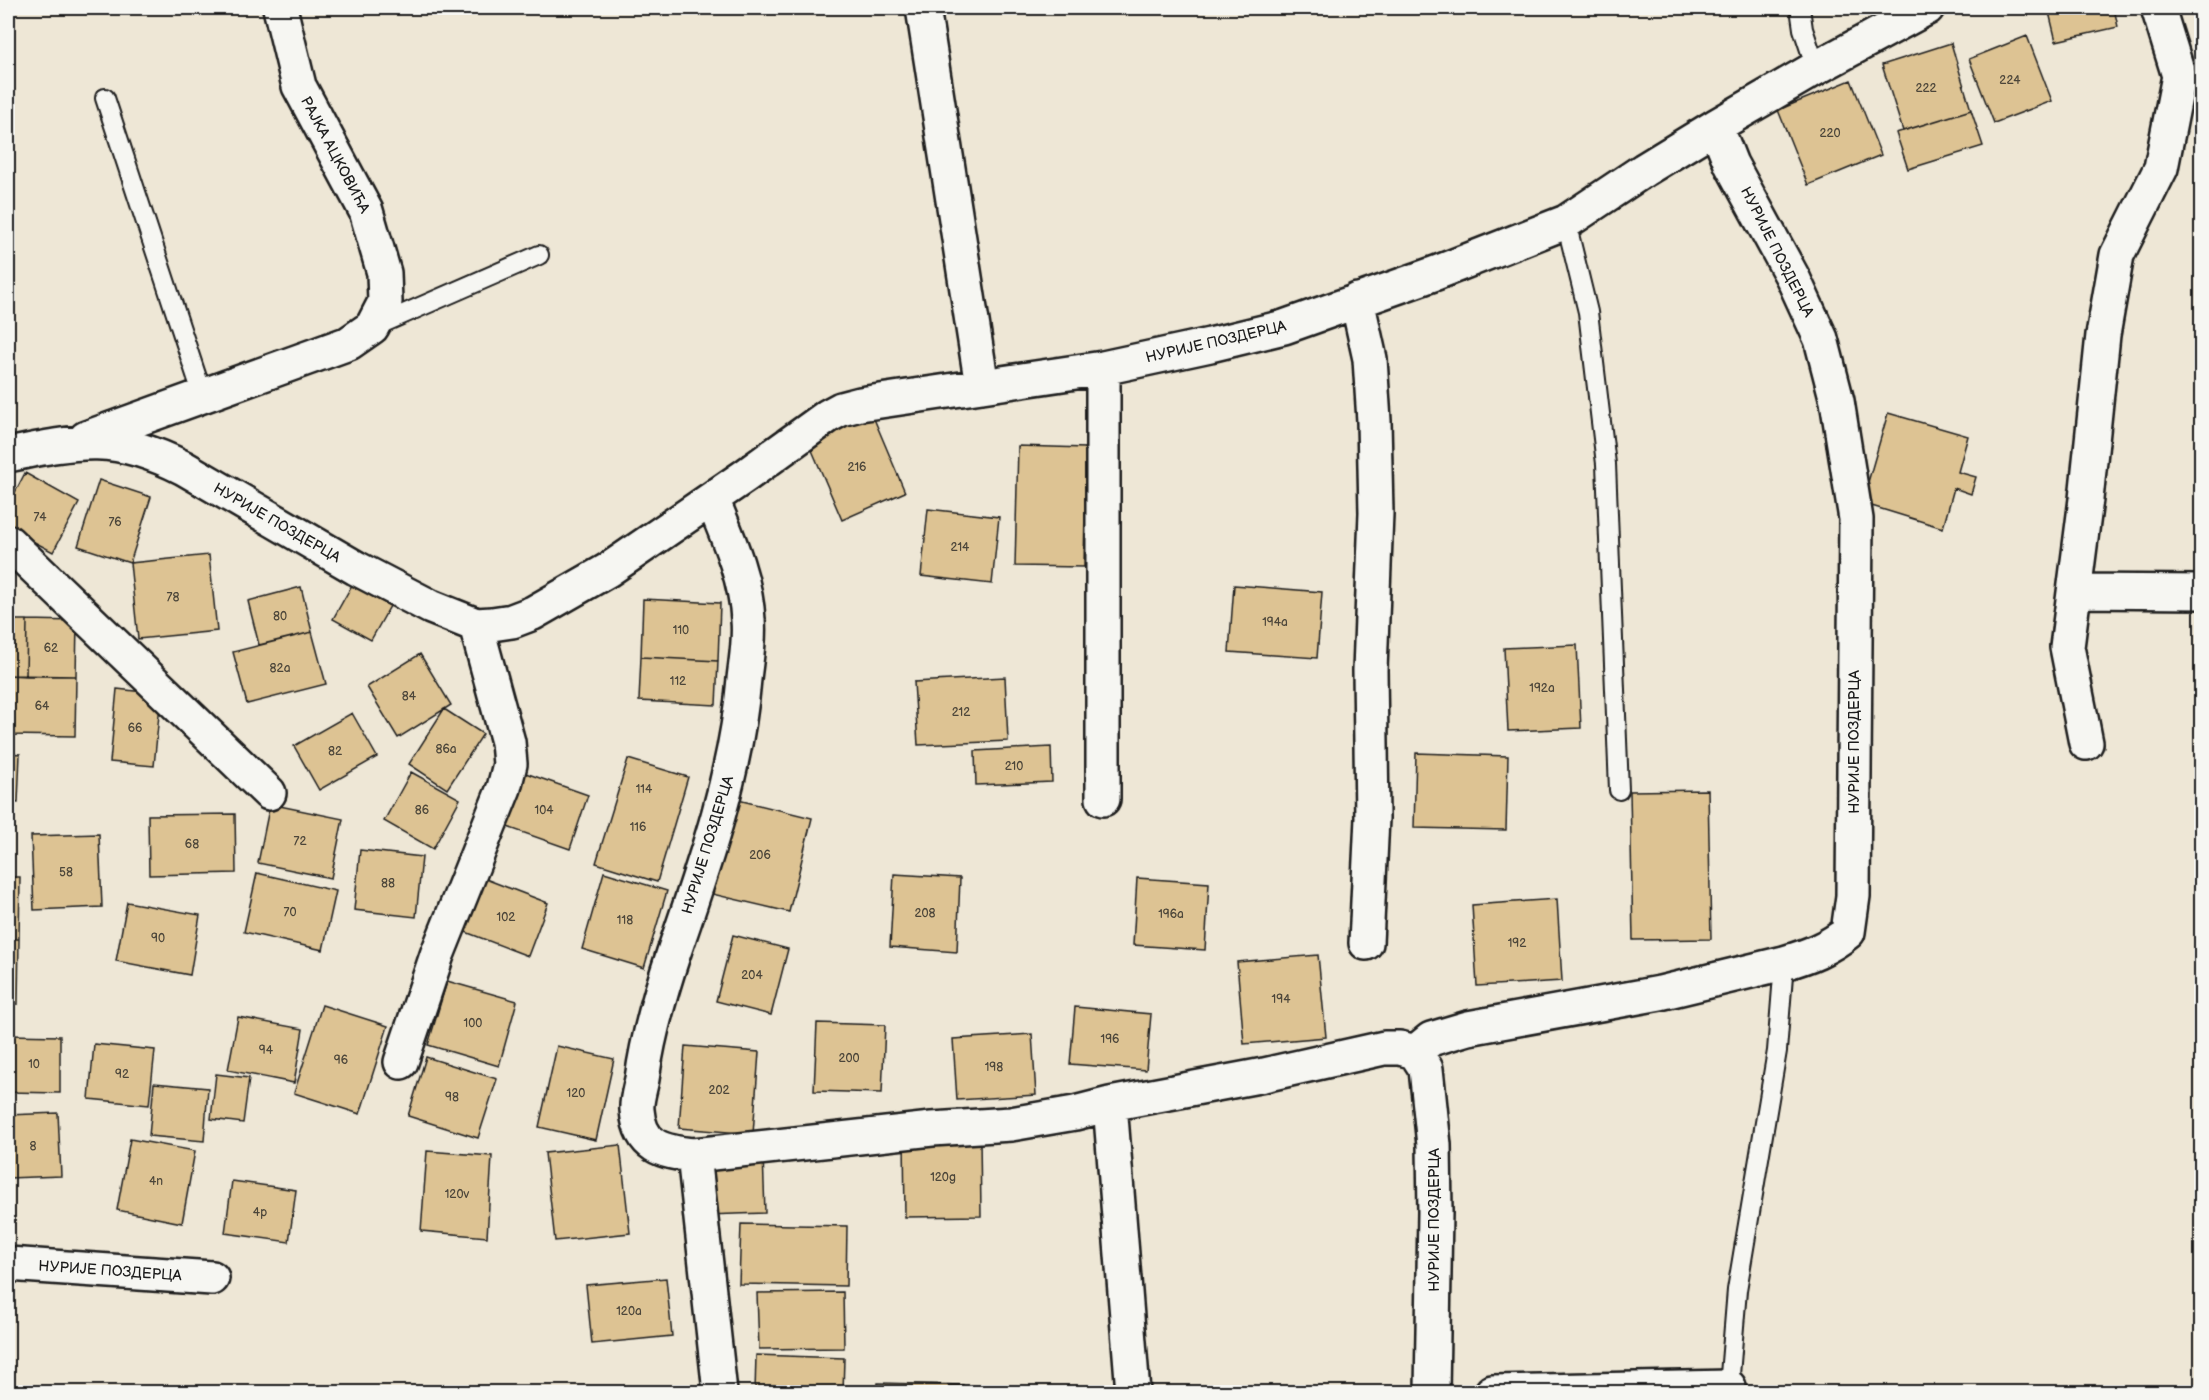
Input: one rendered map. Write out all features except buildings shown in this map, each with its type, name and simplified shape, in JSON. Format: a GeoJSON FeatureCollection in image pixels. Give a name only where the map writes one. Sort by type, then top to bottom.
{"type":"FeatureCollection","features":[{"type":"Feature","properties":{"kind":"street","name":"РАЈКА АЦКОВИЋА"},"geometry":{"type":"LineString","coordinates":[[280,8],[299,86],[366,211],[384,273],[379,315]]}},
{"type":"Feature","properties":{"kind":"street"},"geometry":{"type":"LineString","coordinates":[[923,8],[982,386]]}},
{"type":"Feature","properties":{"kind":"street","name":"НУРИЈЕ ПОЗДЕРЦА"},"geometry":{"type":"LineString","coordinates":[[8,454],[72,443],[115,443],[157,454],[356,568],[431,607],[476,625],[512,621],[568,595],[617,564],[841,409],[882,400],[1103,368],[1284,327],[1436,273],[1566,222],[1716,126],[1816,68],[1927,8]]}},
{"type":"Feature","properties":{"kind":"street"},"geometry":{"type":"LineString","coordinates":[[2086,743],[2067,646],[2103,335],[2117,255],[2161,168],[2179,76],[2158,8]]}},
{"type":"Feature","properties":{"kind":"street","name":"НУРИЈЕ ПОЗДЕРЦА"},"geometry":{"type":"LineString","coordinates":[[1415,1052],[1431,1039],[1468,1029],[1660,993],[1784,963],[1832,945],[1848,932],[1853,896],[1856,519],[1837,401],[1821,339],[1793,278],[1731,164],[1716,126]]}},
{"type":"Feature","properties":{"kind":"street"},"geometry":{"type":"LineString","coordinates":[[1357,300],[1370,359],[1376,490],[1370,670],[1372,819],[1366,943]]}},
{"type":"Feature","properties":{"kind":"street","name":"НУРИЈЕ ПОЗДЕРЦА"},"geometry":{"type":"LineString","coordinates":[[72,443],[349,343],[379,315]]}},
{"type":"Feature","properties":{"kind":"street"},"geometry":{"type":"LineString","coordinates":[[1102,800],[1103,368]]}},
{"type":"Feature","properties":{"kind":"street","name":"НУРИЈЕ ПОЗДЕРЦА"},"geometry":{"type":"LineString","coordinates":[[712,499],[737,561],[748,620],[742,706],[735,752],[723,801],[663,984],[647,1042],[637,1109],[640,1125],[647,1140],[660,1150],[694,1155],[932,1129],[1011,1124],[1264,1075],[1384,1048],[1400,1048],[1415,1052],[1426,1069],[1434,1145],[1432,1392]]}},
{"type":"Feature","properties":{"kind":"street"},"geometry":{"type":"LineString","coordinates":[[8,542],[269,793]]}},
{"type":"Feature","properties":{"kind":"street"},"geometry":{"type":"LineString","coordinates":[[2074,591],[2202,592]]}},
{"type":"Feature","properties":{"kind":"street"},"geometry":{"type":"LineString","coordinates":[[401,1062],[437,955],[504,788],[510,764],[508,742],[476,625]]}},
{"type":"Feature","properties":{"kind":"street"},"geometry":{"type":"LineString","coordinates":[[1110,1104],[1133,1392]]}},
{"type":"Feature","properties":{"kind":"street"},"geometry":{"type":"LineString","coordinates":[[694,1155],[720,1392]]}},
{"type":"Feature","properties":{"kind":"street","name":"НУРИЈЕ ПОЗДЕРЦА"},"geometry":{"type":"LineString","coordinates":[[8,1264],[212,1278]]}},
{"type":"Feature","properties":{"kind":"street"},"geometry":{"type":"LineString","coordinates":[[1492,1392],[1729,1390]]}},
{"type":"Feature","properties":{"kind":"lane"},"geometry":{"type":"LineString","coordinates":[[1800,8],[1803,29],[1816,68]]}},
{"type":"Feature","properties":{"kind":"lane"},"geometry":{"type":"LineString","coordinates":[[105,98],[203,396]]}},
{"type":"Feature","properties":{"kind":"lane"},"geometry":{"type":"LineString","coordinates":[[1566,222],[1588,312],[1606,464],[1619,790]]}},
{"type":"Feature","properties":{"kind":"lane","name":"НУРИЈЕ ПОЗДЕРЦА"},"geometry":{"type":"LineString","coordinates":[[379,315],[539,255]]}},
{"type":"Feature","properties":{"kind":"lane"},"geometry":{"type":"LineString","coordinates":[[1729,1390],[1737,1290],[1777,1051],[1784,963]]}}]}
